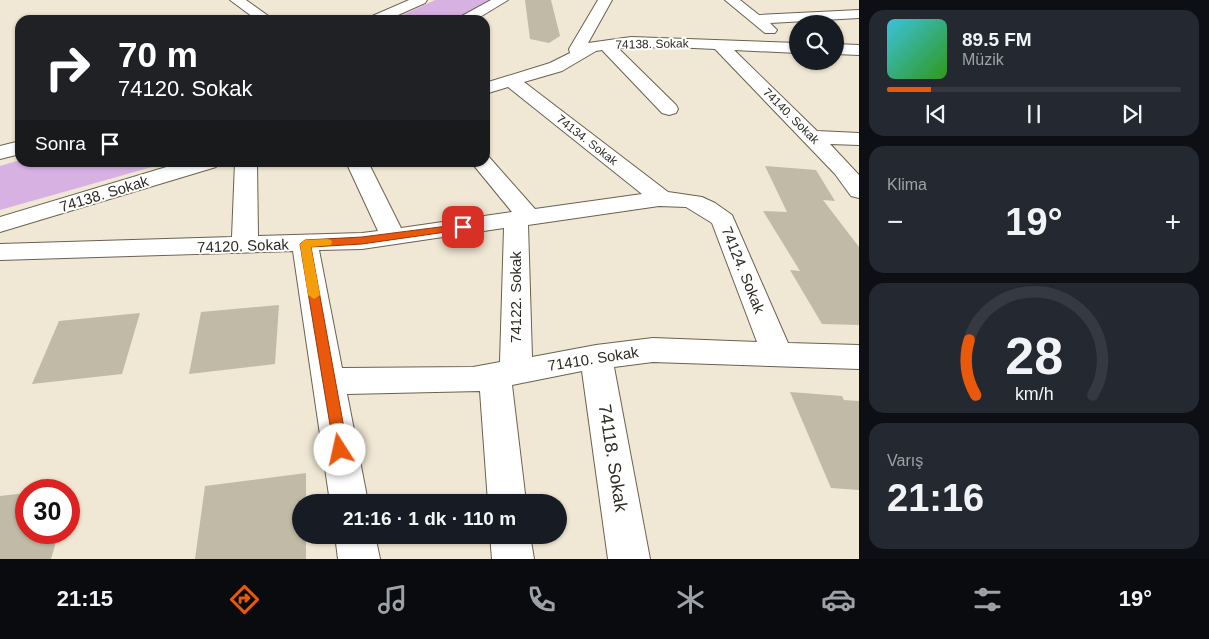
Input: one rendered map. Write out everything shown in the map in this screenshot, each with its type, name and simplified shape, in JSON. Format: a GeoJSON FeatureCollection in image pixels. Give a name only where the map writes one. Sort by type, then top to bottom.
{"type":"FeatureCollection","features":[{"type":"Feature","properties":{"kind":"street"},"geometry":{"type":"LineString","coordinates":[[237,0],[260,15]]}},
{"type":"Feature","properties":{"kind":"street"},"geometry":{"type":"LineString","coordinates":[[387,15],[420,0]]}},
{"type":"Feature","properties":{"kind":"street"},"geometry":{"type":"LineString","coordinates":[[474,15],[501,0]]}},
{"type":"Feature","properties":{"kind":"street"},"geometry":{"type":"LineString","coordinates":[[732,0],[789,44]]}},
{"type":"Feature","properties":{"kind":"street"},"geometry":{"type":"LineString","coordinates":[[578,55],[577,49],[600,2]]}},
{"type":"Feature","properties":{"kind":"street"},"geometry":{"type":"LineString","coordinates":[[757,19],[859,14]]}},
{"type":"Feature","properties":{"kind":"street","name":"74138. Sokak"},"geometry":{"type":"LineString","coordinates":[[490,87],[556,67],[592,47],[606,45],[631,42],[789,48]]}},
{"type":"Feature","properties":{"kind":"street","name":"74140. Sokak"},"geometry":{"type":"LineString","coordinates":[[719,44],[843,169],[859,191]]}},
{"type":"Feature","properties":{"kind":"street"},"geometry":{"type":"LineString","coordinates":[[606,45],[670,109]]}},
{"type":"Feature","properties":{"kind":"street"},"geometry":{"type":"LineString","coordinates":[[844,49],[859,50]]}},
{"type":"Feature","properties":{"kind":"street","name":"74134. Sokak"},"geometry":{"type":"LineString","coordinates":[[511,81],[662,199]]}},
{"type":"Feature","properties":{"kind":"street"},"geometry":{"type":"LineString","coordinates":[[812,137],[859,139]]}},
{"type":"Feature","properties":{"kind":"street"},"geometry":{"type":"LineString","coordinates":[[0,153],[15,148]]}},
{"type":"Feature","properties":{"kind":"street","name":"74138. Sokak"},"geometry":{"type":"LineString","coordinates":[[0,225],[191,167]]}},
{"type":"Feature","properties":{"kind":"street"},"geometry":{"type":"LineString","coordinates":[[245,246],[246,167]]}},
{"type":"Feature","properties":{"kind":"street"},"geometry":{"type":"LineString","coordinates":[[359,167],[393,236]]}},
{"type":"Feature","properties":{"kind":"street"},"geometry":{"type":"LineString","coordinates":[[485,167],[523,219]]}},
{"type":"Feature","properties":{"kind":"street","name":"74120. Sokak"},"geometry":{"type":"LineString","coordinates":[[0,252],[305,244],[393,236],[662,199]]}},
{"type":"Feature","properties":{"kind":"street","name":"74124. Sokak"},"geometry":{"type":"LineString","coordinates":[[662,199],[684,199],[704,205],[722,220],[777,353]]}},
{"type":"Feature","properties":{"kind":"street","name":"74122. Sokak"},"geometry":{"type":"LineString","coordinates":[[507,494],[505,375],[523,219]]}},
{"type":"Feature","properties":{"kind":"street"},"geometry":{"type":"LineString","coordinates":[[305,244],[348,494]]}},
{"type":"Feature","properties":{"kind":"street","name":"71410. Sokak"},"geometry":{"type":"LineString","coordinates":[[329,381],[473,380],[596,357],[653,350],[859,356]]}},
{"type":"Feature","properties":{"kind":"street","name":"74118. Sokak"},"geometry":{"type":"LineString","coordinates":[[596,357],[630,559]]}},
{"type":"Feature","properties":{"kind":"street"},"geometry":{"type":"LineString","coordinates":[[356,544],[359,559]]}},
{"type":"Feature","properties":{"kind":"street"},"geometry":{"type":"LineString","coordinates":[[511,544],[513,559]]}},
{"type":"Feature","properties":{"kind":"shaded area"},"geometry":{"type":"Polygon","coordinates":[[[435,0],[490,0],[463,15],[403,15],[435,0]]]}},
{"type":"Feature","properties":{"kind":"shaded area"},"geometry":{"type":"Polygon","coordinates":[[[15,162],[15,167],[152,167],[0,210],[0,166],[15,162]]]}},
{"type":"Feature","properties":{"kind":"building"},"geometry":{"type":"Polygon","coordinates":[[[525,0],[551,0],[560,36],[549,43],[530,39],[525,0]]]}},
{"type":"Feature","properties":{"kind":"building"},"geometry":{"type":"Polygon","coordinates":[[[765,166],[816,170],[835,201],[823,200],[859,247],[859,325],[822,324],[790,270],[800,271],[763,211],[787,212],[765,166]]]}},
{"type":"Feature","properties":{"kind":"building"},"geometry":{"type":"Polygon","coordinates":[[[279,305],[275,364],[189,374],[201,312],[279,305]]]}},
{"type":"Feature","properties":{"kind":"building"},"geometry":{"type":"Polygon","coordinates":[[[140,313],[122,374],[32,384],[59,321],[140,313]]]}},
{"type":"Feature","properties":{"kind":"building"},"geometry":{"type":"Polygon","coordinates":[[[790,392],[842,396],[844,400],[859,401],[859,490],[831,488],[790,392]]]}},
{"type":"Feature","properties":{"kind":"building"},"geometry":{"type":"Polygon","coordinates":[[[306,473],[306,494],[292,494],[292,544],[306,544],[306,559],[195,559],[205,486],[306,473]]]}},
{"type":"Feature","properties":{"kind":"building"},"geometry":{"type":"Polygon","coordinates":[[[15,494],[15,544],[55,544],[51,559],[0,559],[0,496],[15,494]]]}},
{"type":"Feature","properties":{"kind":"slow traffic"},"geometry":{"type":"LineString","coordinates":[[314,295],[305,244],[327,242]]}},
{"type":"Feature","properties":{"kind":"route"},"geometry":{"type":"LineString","coordinates":[[340,450],[305,244],[362,240],[463,227]]}}]}
